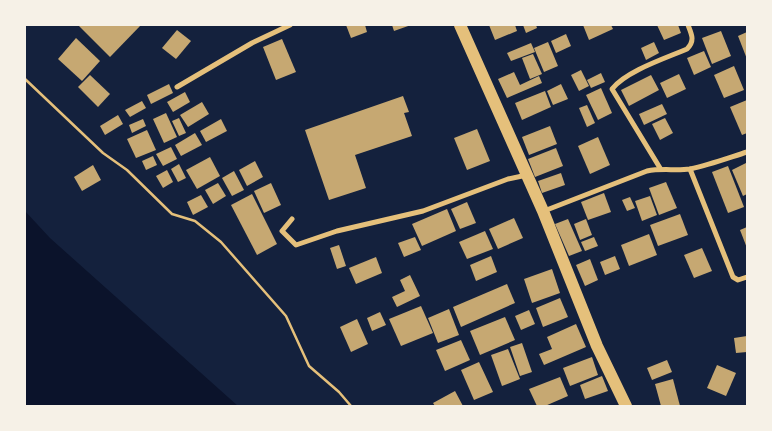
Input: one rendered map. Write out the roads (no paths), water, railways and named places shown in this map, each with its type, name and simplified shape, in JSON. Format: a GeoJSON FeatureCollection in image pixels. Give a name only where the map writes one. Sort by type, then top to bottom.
{"type":"FeatureCollection","features":[{"type":"Feature","properties":{"kind":"main road"},"geometry":{"type":"LineString","coordinates":[[460,25],[544,211],[597,346],[626,406]]}},
{"type":"Feature","properties":{"kind":"street"},"geometry":{"type":"LineString","coordinates":[[177,87],[252,43],[290,25]]}},
{"type":"Feature","properties":{"kind":"street"},"geometry":{"type":"LineString","coordinates":[[660,168],[612,89],[616,84],[645,68],[687,49],[692,44],[693,36],[688,25]]}},
{"type":"Feature","properties":{"kind":"street"},"geometry":{"type":"LineString","coordinates":[[544,211],[660,168],[673,170],[690,169],[747,152]]}},
{"type":"Feature","properties":{"kind":"street"},"geometry":{"type":"LineString","coordinates":[[690,169],[733,278],[738,280],[747,278]]}},
{"type":"Feature","properties":{"kind":"street"},"geometry":{"type":"LineString","coordinates":[[292,219],[282,231],[296,246],[337,232],[423,211],[508,179],[527,175]]}},
{"type":"Feature","properties":{"kind":"water"},"geometry":{"type":"Polygon","coordinates":[[[25,211],[50,238],[238,406],[25,406],[25,211]]]}}]}
